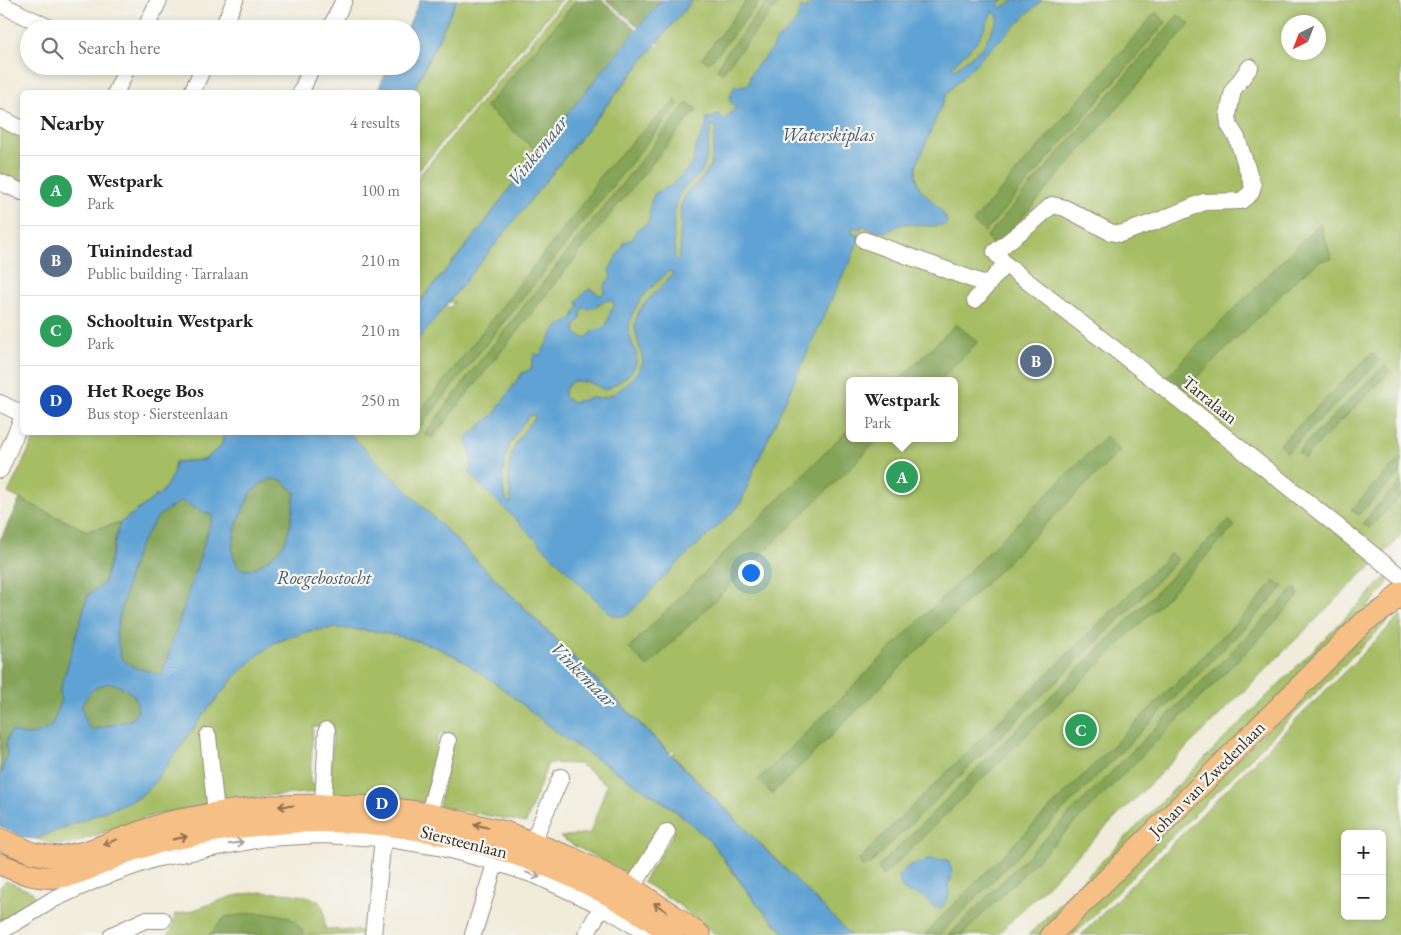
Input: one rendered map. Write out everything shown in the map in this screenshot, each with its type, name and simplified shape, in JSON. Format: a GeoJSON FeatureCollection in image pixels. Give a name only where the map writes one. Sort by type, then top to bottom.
{"type":"FeatureCollection","features":[{"type":"Feature","properties":{"kind":"main road","name":"Johan van Zwedenlaan"},"geometry":{"type":"LineString","coordinates":[[1364,622],[1378,600],[1401,577]]}},
{"type":"Feature","properties":{"kind":"main road","name":"Johan van Zwedenlaan"},"geometry":{"type":"LineString","coordinates":[[1051,935],[1364,622],[1401,592]]}},
{"type":"Feature","properties":{"kind":"main road","name":"Siersteenlaan"},"geometry":{"type":"LineString","coordinates":[[0,838],[33,853],[59,857],[85,852],[149,845],[165,823],[216,813],[272,806],[381,807],[429,814],[500,848],[567,874],[611,895],[672,935]]}},
{"type":"Feature","properties":{"kind":"main road","name":"Siersteenlaan"},"geometry":{"type":"LineString","coordinates":[[0,864],[31,876],[65,877],[149,845],[235,828],[295,822],[379,824],[442,834],[500,848],[532,843],[572,858],[632,888],[700,935]]}},
{"type":"Feature","properties":{"kind":"street"},"geometry":{"type":"LineString","coordinates":[[149,20],[158,0]]}},
{"type":"Feature","properties":{"kind":"street"},"geometry":{"type":"LineString","coordinates":[[226,20],[235,0]]}},
{"type":"Feature","properties":{"kind":"street"},"geometry":{"type":"LineString","coordinates":[[334,20],[344,0]]}},
{"type":"Feature","properties":{"kind":"street"},"geometry":{"type":"LineString","coordinates":[[0,4],[33,20]]}},
{"type":"Feature","properties":{"kind":"street"},"geometry":{"type":"LineString","coordinates":[[975,300],[988,285],[1000,258],[1033,222],[1052,205],[1065,208],[1110,232],[1120,234],[1204,202],[1241,201],[1251,193],[1253,186],[1238,138],[1229,125],[1228,115],[1233,90],[1250,67]]}},
{"type":"Feature","properties":{"kind":"street"},"geometry":{"type":"LineString","coordinates":[[117,90],[124,75]]}},
{"type":"Feature","properties":{"kind":"street"},"geometry":{"type":"LineString","coordinates":[[193,90],[200,75]]}},
{"type":"Feature","properties":{"kind":"street"},"geometry":{"type":"LineString","coordinates":[[302,90],[308,75]]}},
{"type":"Feature","properties":{"kind":"street"},"geometry":{"type":"LineString","coordinates":[[0,118],[20,128]]}},
{"type":"Feature","properties":{"kind":"street"},"geometry":{"type":"LineString","coordinates":[[0,184],[20,191]]}},
{"type":"Feature","properties":{"kind":"street"},"geometry":{"type":"LineString","coordinates":[[864,240],[988,285]]}},
{"type":"Feature","properties":{"kind":"street","name":"Tarralaan"},"geometry":{"type":"LineString","coordinates":[[1000,258],[1401,577]]}},
{"type":"Feature","properties":{"kind":"street"},"geometry":{"type":"LineString","coordinates":[[1,406],[20,413]]}},
{"type":"Feature","properties":{"kind":"street"},"geometry":{"type":"LineString","coordinates":[[0,470],[20,424]]}},
{"type":"Feature","properties":{"kind":"street"},"geometry":{"type":"LineString","coordinates":[[323,805],[328,730]]}},
{"type":"Feature","properties":{"kind":"street"},"geometry":{"type":"LineString","coordinates":[[208,736],[216,813]]}},
{"type":"Feature","properties":{"kind":"street","name":"Siersteenlaan"},"geometry":{"type":"LineString","coordinates":[[429,814],[448,741]]}},
{"type":"Feature","properties":{"kind":"street","name":"Siersteenlaan"},"geometry":{"type":"LineString","coordinates":[[532,843],[561,777]]}},
{"type":"Feature","properties":{"kind":"street"},"geometry":{"type":"LineString","coordinates":[[632,888],[667,832]]}},
{"type":"Feature","properties":{"kind":"street","name":"Siersteenlaan"},"geometry":{"type":"LineString","coordinates":[[0,932],[54,899],[98,879],[149,845],[321,835],[383,838],[440,847],[500,848],[537,876],[602,906],[648,935]]}},
{"type":"Feature","properties":{"kind":"street"},"geometry":{"type":"LineString","coordinates":[[373,935],[383,838]]}},
{"type":"Feature","properties":{"kind":"street"},"geometry":{"type":"LineString","coordinates":[[473,935],[500,848]]}},
{"type":"Feature","properties":{"kind":"street"},"geometry":{"type":"LineString","coordinates":[[49,856],[48,893],[54,899]]}},
{"type":"Feature","properties":{"kind":"street"},"geometry":{"type":"LineString","coordinates":[[586,935],[602,906]]}},
{"type":"Feature","properties":{"kind":"street"},"geometry":{"type":"LineString","coordinates":[[112,935],[145,920],[162,920]]}},
{"type":"Feature","properties":{"kind":"green space"},"geometry":{"type":"Polygon","coordinates":[[[457,0],[561,0],[420,169],[420,90],[414,90],[457,0]]]}},
{"type":"Feature","properties":{"kind":"green space"},"geometry":{"type":"Polygon","coordinates":[[[566,0],[577,0],[486,107],[537,151],[480,229],[420,301],[420,175],[566,0]]]}},
{"type":"Feature","properties":{"kind":"green space"},"geometry":{"type":"Polygon","coordinates":[[[577,0],[602,0],[637,30],[537,151],[486,107],[577,0]]]}},
{"type":"Feature","properties":{"kind":"green space"},"geometry":{"type":"Polygon","coordinates":[[[606,0],[661,0],[639,27],[606,0]]]}},
{"type":"Feature","properties":{"kind":"green space"},"geometry":{"type":"Polygon","coordinates":[[[693,0],[1401,0],[1401,535],[1376,563],[1362,574],[997,935],[851,935],[672,755],[675,752],[673,750],[670,753],[351,435],[420,435],[420,337],[444,307],[451,307],[454,302],[448,302],[656,45],[659,47],[661,45],[657,42],[693,0]]]}},
{"type":"Feature","properties":{"kind":"green space"},"geometry":{"type":"Polygon","coordinates":[[[747,0],[761,0],[708,63],[702,58],[747,0]]]}},
{"type":"Feature","properties":{"kind":"green space"},"geometry":{"type":"Polygon","coordinates":[[[768,0],[781,0],[722,73],[717,69],[725,55],[768,0]]]}},
{"type":"Feature","properties":{"kind":"green space"},"geometry":{"type":"Polygon","coordinates":[[[1156,12],[1166,22],[985,232],[973,222],[1156,12]]]}},
{"type":"Feature","properties":{"kind":"green space"},"geometry":{"type":"Polygon","coordinates":[[[1178,15],[1190,24],[1000,243],[997,245],[992,244],[988,239],[988,235],[1178,15]]]}},
{"type":"Feature","properties":{"kind":"green space"},"geometry":{"type":"Polygon","coordinates":[[[676,100],[678,104],[420,426],[420,411],[587,198],[599,177],[676,100]]]}},
{"type":"Feature","properties":{"kind":"green space"},"geometry":{"type":"Polygon","coordinates":[[[687,103],[697,109],[595,233],[433,437],[424,435],[473,370],[687,103]]]}},
{"type":"Feature","properties":{"kind":"green space"},"geometry":{"type":"Polygon","coordinates":[[[0,123],[20,132],[20,184],[0,175],[0,123]]]}},
{"type":"Feature","properties":{"kind":"green space"},"geometry":{"type":"Polygon","coordinates":[[[1320,223],[1332,259],[1320,261],[1299,277],[1179,395],[1162,381],[1320,223]]]}},
{"type":"Feature","properties":{"kind":"green space"},"geometry":{"type":"Polygon","coordinates":[[[956,324],[978,342],[943,377],[902,377],[956,324]]]}},
{"type":"Feature","properties":{"kind":"green space"},"geometry":{"type":"Polygon","coordinates":[[[1372,353],[1380,360],[1287,452],[1280,444],[1372,353]]]}},
{"type":"Feature","properties":{"kind":"green space"},"geometry":{"type":"Polygon","coordinates":[[[1385,365],[1390,372],[1304,458],[1298,452],[1385,365]]]}},
{"type":"Feature","properties":{"kind":"green space"},"geometry":{"type":"Polygon","coordinates":[[[846,432],[846,442],[876,442],[647,667],[629,648],[846,432]]]}},
{"type":"Feature","properties":{"kind":"green space"},"geometry":{"type":"Polygon","coordinates":[[[36,435],[224,435],[221,446],[204,460],[175,462],[173,474],[163,491],[120,523],[86,531],[8,493],[36,435]]]}},
{"type":"Feature","properties":{"kind":"green space"},"geometry":{"type":"Polygon","coordinates":[[[1106,436],[1120,451],[772,794],[758,780],[1106,436]]]}},
{"type":"Feature","properties":{"kind":"green space"},"geometry":{"type":"Polygon","coordinates":[[[1401,458],[1401,472],[1358,515],[1351,509],[1401,458]]]}},
{"type":"Feature","properties":{"kind":"green space"},"geometry":{"type":"Polygon","coordinates":[[[272,479],[283,481],[295,492],[289,530],[285,542],[274,555],[258,567],[244,570],[238,567],[232,551],[235,529],[250,494],[260,484],[272,479]]]}},
{"type":"Feature","properties":{"kind":"green space"},"geometry":{"type":"Polygon","coordinates":[[[1401,482],[1401,495],[1369,528],[1363,523],[1401,482]]]}},
{"type":"Feature","properties":{"kind":"green space"},"geometry":{"type":"Polygon","coordinates":[[[20,499],[86,531],[120,523],[103,584],[88,595],[60,691],[61,703],[51,727],[31,735],[22,735],[11,731],[6,743],[7,754],[0,777],[0,540],[20,499]]]}},
{"type":"Feature","properties":{"kind":"green space"},"geometry":{"type":"Polygon","coordinates":[[[181,501],[213,515],[163,676],[133,667],[121,658],[116,632],[130,572],[139,546],[158,516],[181,501]]]}},
{"type":"Feature","properties":{"kind":"green space"},"geometry":{"type":"Polygon","coordinates":[[[1229,520],[1235,526],[1159,605],[883,876],[878,867],[1229,520]]]}},
{"type":"Feature","properties":{"kind":"green space"},"geometry":{"type":"Polygon","coordinates":[[[1170,554],[1178,559],[1127,612],[869,865],[862,867],[859,860],[896,822],[1170,554]]]}},
{"type":"Feature","properties":{"kind":"green space"},"geometry":{"type":"Polygon","coordinates":[[[1388,575],[1385,587],[1360,616],[1043,935],[1028,935],[1388,575]]]}},
{"type":"Feature","properties":{"kind":"green space"},"geometry":{"type":"Polygon","coordinates":[[[1274,581],[1284,586],[1254,618],[939,935],[925,935],[1252,607],[1274,581]]]}},
{"type":"Feature","properties":{"kind":"green space"},"geometry":{"type":"Polygon","coordinates":[[[1295,588],[1299,595],[1259,639],[962,935],[949,935],[1295,588]]]}},
{"type":"Feature","properties":{"kind":"green space"},"geometry":{"type":"Polygon","coordinates":[[[1401,597],[1401,608],[1074,935],[1060,935],[1401,597]]]}},
{"type":"Feature","properties":{"kind":"green space"},"geometry":{"type":"Polygon","coordinates":[[[1401,615],[1401,935],[1081,935],[1401,615]]]}},
{"type":"Feature","properties":{"kind":"green space"},"geometry":{"type":"Polygon","coordinates":[[[335,628],[385,633],[417,641],[448,653],[478,670],[561,735],[661,801],[690,823],[708,839],[754,901],[787,935],[716,935],[675,902],[643,882],[675,831],[665,825],[632,876],[560,837],[590,833],[607,785],[580,764],[548,763],[526,823],[439,806],[453,736],[439,733],[425,803],[362,794],[330,793],[333,727],[313,726],[310,784],[318,784],[318,792],[230,800],[156,815],[69,845],[49,843],[36,839],[138,798],[152,786],[204,714],[235,677],[256,657],[274,643],[290,637],[309,631],[335,628]]]}},
{"type":"Feature","properties":{"kind":"green space"},"geometry":{"type":"Polygon","coordinates":[[[112,683],[126,689],[135,696],[138,710],[131,720],[93,730],[88,726],[81,707],[93,690],[112,683]]]}},
{"type":"Feature","properties":{"kind":"green space"},"geometry":{"type":"Polygon","coordinates":[[[6,881],[32,892],[37,902],[0,927],[0,887],[6,881]]]}},
{"type":"Feature","properties":{"kind":"green space"},"geometry":{"type":"Polygon","coordinates":[[[261,892],[292,894],[314,899],[323,907],[325,929],[367,931],[366,935],[167,935],[173,926],[174,915],[234,896],[261,892]]]}},
{"type":"Feature","properties":{"kind":"green space"},"geometry":{"type":"Polygon","coordinates":[[[253,913],[276,914],[289,918],[300,927],[304,935],[208,935],[225,917],[253,913]]]}},
{"type":"Feature","properties":{"kind":"water"},"geometry":{"type":"Polygon","coordinates":[[[420,0],[457,0],[414,90],[378,90],[385,75],[420,75],[420,20],[411,20],[420,0]]]}},
{"type":"Feature","properties":{"kind":"water"},"geometry":{"type":"Polygon","coordinates":[[[661,0],[693,0],[657,42],[420,338],[420,302],[480,229],[537,151],[661,0]]]}},
{"type":"Feature","properties":{"kind":"water","name":"Waterskiplas"},"geometry":{"type":"Polygon","coordinates":[[[814,0],[1003,0],[998,5],[1001,8],[1015,0],[1042,0],[985,54],[946,95],[917,164],[916,173],[919,186],[943,213],[947,223],[933,226],[902,224],[890,231],[884,232],[875,231],[862,225],[861,229],[853,227],[852,233],[860,236],[850,263],[845,270],[753,472],[741,503],[674,567],[629,614],[615,616],[607,611],[469,473],[471,460],[466,438],[494,414],[522,373],[531,369],[534,354],[540,355],[556,328],[572,319],[579,305],[576,301],[590,289],[600,295],[604,293],[605,285],[611,278],[609,270],[624,242],[633,239],[636,230],[647,224],[650,218],[650,205],[655,193],[669,187],[693,162],[694,152],[707,124],[706,118],[713,118],[718,114],[724,120],[736,107],[730,102],[735,86],[749,83],[751,74],[776,41],[796,22],[801,7],[805,9],[814,0]],[[992,12],[977,41],[952,67],[955,69],[983,47],[998,19],[997,14],[992,12]],[[712,125],[706,161],[698,176],[678,196],[674,213],[674,242],[675,259],[678,260],[681,205],[687,192],[700,181],[711,165],[717,127],[712,125]],[[669,271],[638,303],[631,318],[629,331],[636,360],[635,366],[627,376],[605,390],[588,382],[573,381],[566,388],[564,397],[572,402],[592,397],[607,397],[622,388],[634,375],[643,362],[635,327],[636,319],[644,305],[673,273],[669,271]],[[609,300],[594,308],[583,308],[581,319],[576,323],[575,333],[584,338],[593,331],[604,328],[615,305],[609,300]],[[535,415],[529,416],[510,443],[504,466],[503,490],[509,503],[511,503],[510,459],[517,443],[535,418],[535,415]]]}},
{"type":"Feature","properties":{"kind":"water"},"geometry":{"type":"Polygon","coordinates":[[[224,435],[351,435],[851,935],[787,935],[757,904],[707,838],[671,807],[564,738],[506,691],[462,660],[436,647],[374,631],[335,628],[309,631],[274,643],[235,677],[204,714],[152,786],[138,798],[36,839],[24,838],[0,826],[0,777],[7,754],[6,743],[11,731],[22,735],[31,735],[51,727],[61,703],[60,691],[88,595],[104,584],[120,523],[163,491],[173,474],[175,462],[204,460],[221,446],[224,435]],[[272,479],[260,484],[250,494],[235,529],[232,551],[238,567],[244,570],[258,567],[274,555],[285,542],[292,517],[295,492],[283,481],[272,479]],[[181,501],[158,516],[139,546],[130,572],[116,632],[121,658],[133,667],[162,675],[213,516],[181,501]],[[112,683],[93,690],[81,707],[88,726],[93,730],[131,720],[138,710],[135,696],[126,689],[112,683]]]}},
{"type":"Feature","properties":{"kind":"water"},"geometry":{"type":"Polygon","coordinates":[[[927,859],[948,860],[952,870],[951,881],[947,885],[949,894],[941,908],[934,908],[921,896],[908,893],[902,888],[900,883],[899,875],[908,866],[927,859]]]}},
{"type":"Feature","properties":{"kind":"place","name":"Tuinindestad"},"geometry":{"type":"Point","coordinates":[1036,361]}},
{"type":"Feature","properties":{"kind":"place","name":"Westpark"},"geometry":{"type":"Point","coordinates":[902,477]}},
{"type":"Feature","properties":{"kind":"place","name":"Schooltuin Westpark"},"geometry":{"type":"Point","coordinates":[1081,730]}},
{"type":"Feature","properties":{"kind":"place","name":"Het Roege Bos"},"geometry":{"type":"Point","coordinates":[382,803]}},
{"type":"Feature","properties":{"kind":"water label","name":"Vinkemaar"},"geometry":{"type":"Point","coordinates":[537,150]}},
{"type":"Feature","properties":{"kind":"water label","name":"Roegebostocht"},"geometry":{"type":"Point","coordinates":[324,577]}},
{"type":"Feature","properties":{"kind":"water label","name":"Vinkemaar"},"geometry":{"type":"Point","coordinates":[584,674]}}]}
